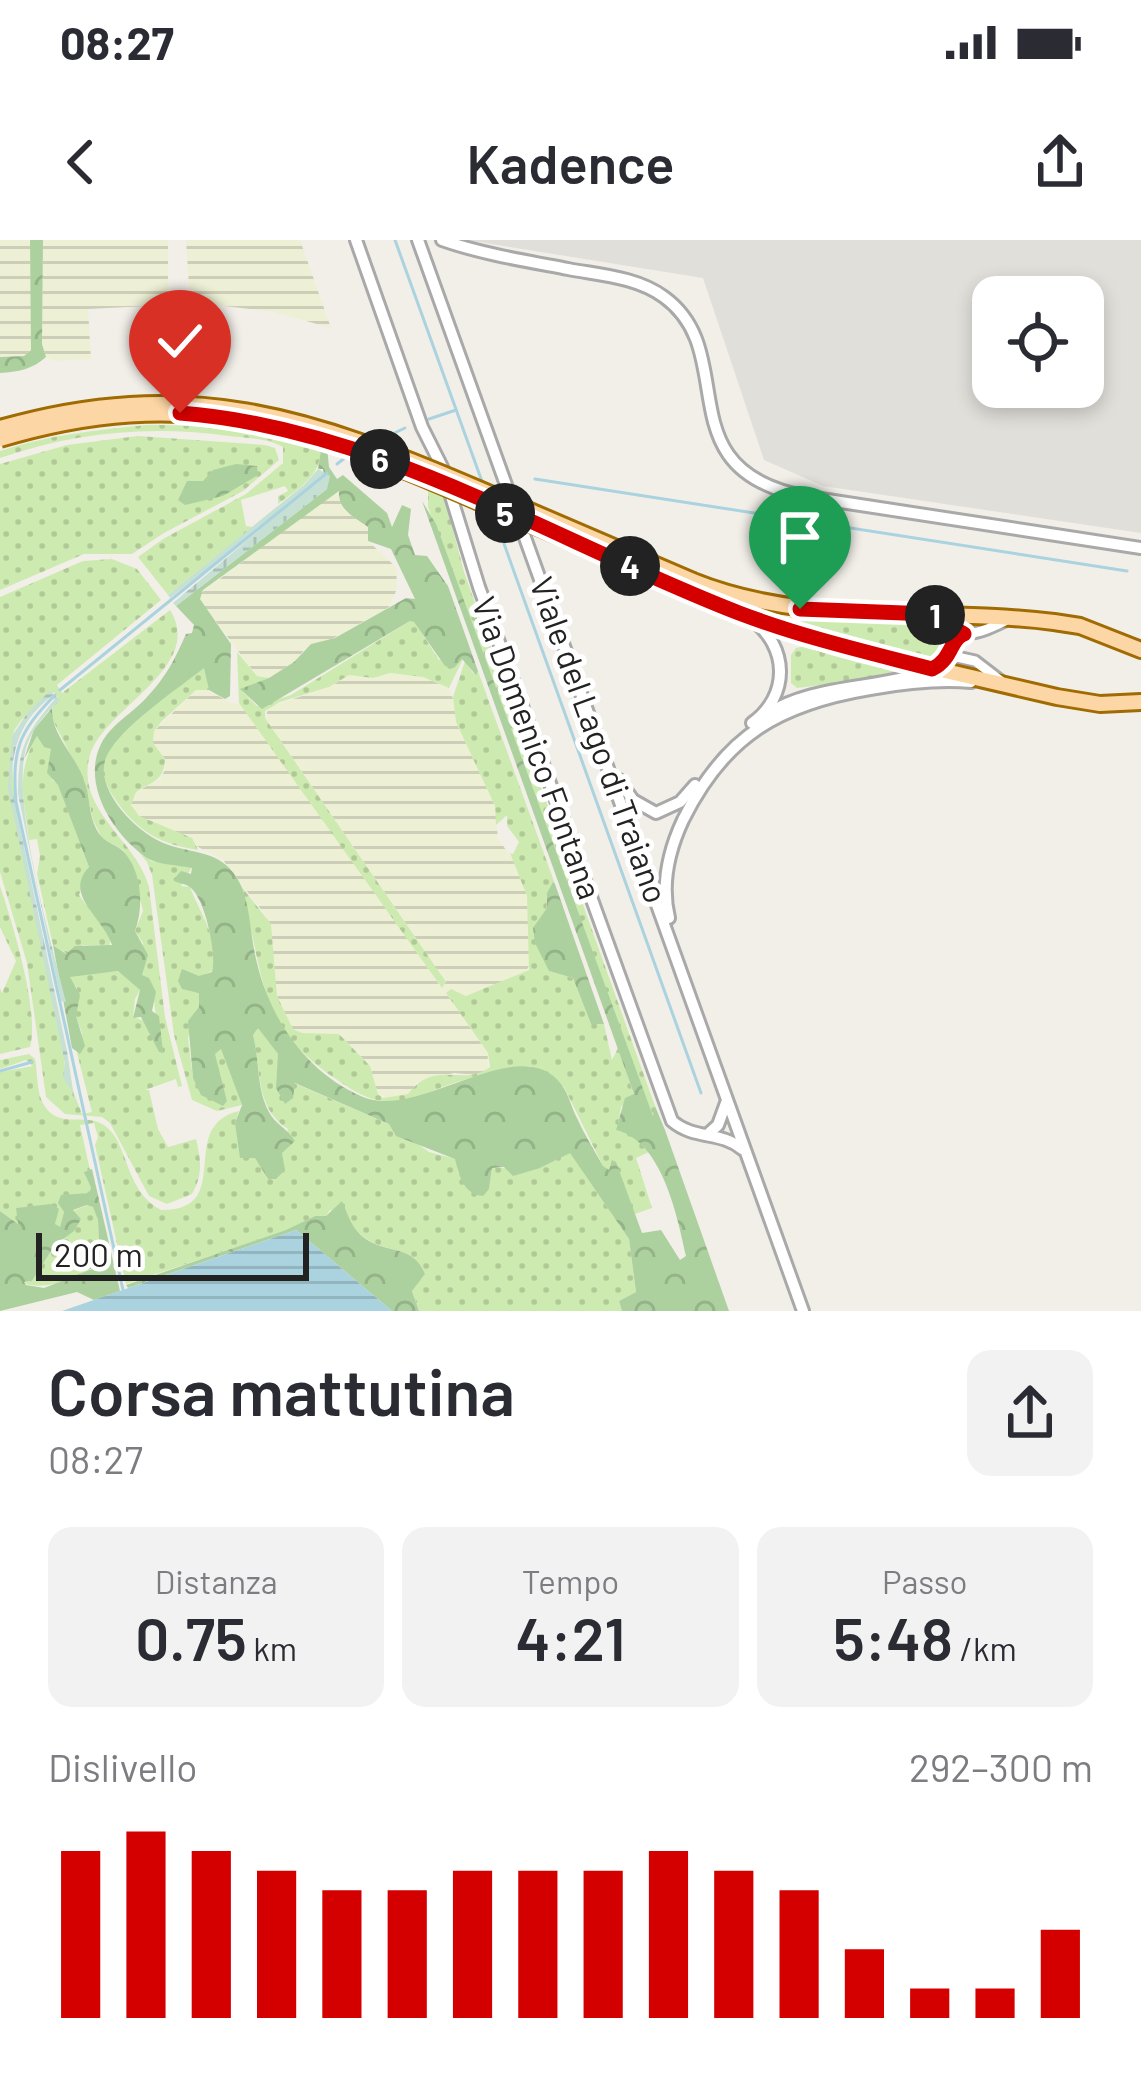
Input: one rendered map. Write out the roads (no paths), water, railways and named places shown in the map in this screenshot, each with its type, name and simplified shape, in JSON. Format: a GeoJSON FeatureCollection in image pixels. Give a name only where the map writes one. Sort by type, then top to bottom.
{"type":"FeatureCollection","features":[{"type":"Feature","properties":{"kind":"main road"},"geometry":{"type":"LineString","coordinates":[[0,428],[93,406],[139,403],[222,406],[273,414],[374,444],[690,586],[737,612],[821,642],[1100,704],[1141,702]]}},
{"type":"Feature","properties":{"kind":"main road"},"geometry":{"type":"LineString","coordinates":[[0,439],[92,417],[145,413],[232,417],[369,454],[690,586],[777,607],[1020,618],[1080,626],[1141,650]]}},
{"type":"Feature","properties":{"kind":"street","name":"Via Domenico Fontana"},"geometry":{"type":"LineString","coordinates":[[356,240],[422,427],[442,467],[479,587],[672,1121],[690,1133],[707,1135]]}},
{"type":"Feature","properties":{"kind":"street","name":"Viale del Lago di Traiano"},"geometry":{"type":"LineString","coordinates":[[418,240],[803,1311]]}},
{"type":"Feature","properties":{"kind":"street"},"geometry":{"type":"LineString","coordinates":[[442,240],[485,253],[623,279],[663,296],[682,314],[694,338],[720,442],[735,464],[764,484],[830,501],[1141,548]]}},
{"type":"Feature","properties":{"kind":"street"},"geometry":{"type":"LineString","coordinates":[[737,612],[768,634],[780,662],[776,698],[760,718]]}},
{"type":"Feature","properties":{"kind":"street"},"geometry":{"type":"LineString","coordinates":[[933,614],[964,634]]}},
{"type":"Feature","properties":{"kind":"street"},"geometry":{"type":"LineString","coordinates":[[656,813],[688,796],[728,744],[793,699],[930,668],[945,662],[955,638],[1020,618]]}},
{"type":"Feature","properties":{"kind":"street"},"geometry":{"type":"LineString","coordinates":[[953,650],[957,657],[975,662],[1018,688]]}},
{"type":"Feature","properties":{"kind":"street"},"geometry":{"type":"LineString","coordinates":[[675,950],[665,893],[676,836],[722,759],[754,730],[796,706],[911,682],[962,681],[1018,688]]}},
{"type":"Feature","properties":{"kind":"street"},"geometry":{"type":"LineString","coordinates":[[606,758],[633,800],[670,822],[676,836]]}},
{"type":"Feature","properties":{"kind":"street"},"geometry":{"type":"LineString","coordinates":[[707,1135],[723,1118],[727,1098]]}},
{"type":"Feature","properties":{"kind":"street"},"geometry":{"type":"LineString","coordinates":[[707,1135],[732,1140],[748,1156]]}},
{"type":"Feature","properties":{"kind":"water"},"geometry":{"type":"Polygon","coordinates":[[[296,1230],[392,1311],[62,1311],[296,1230]]]}},
{"type":"Feature","properties":{"kind":"waterway"},"geometry":{"type":"LineString","coordinates":[[395,240],[484,487]]}},
{"type":"Feature","properties":{"kind":"waterway"},"geometry":{"type":"LineString","coordinates":[[429,419],[456,410]]}},
{"type":"Feature","properties":{"kind":"waterway"},"geometry":{"type":"LineString","coordinates":[[375,442],[405,428]]}},
{"type":"Feature","properties":{"kind":"waterway"},"geometry":{"type":"LineString","coordinates":[[337,464],[350,454]]}},
{"type":"Feature","properties":{"kind":"waterway"},"geometry":{"type":"LineString","coordinates":[[60,690],[327,473]]}},
{"type":"Feature","properties":{"kind":"waterway"},"geometry":{"type":"LineString","coordinates":[[535,479],[1127,571]]}},
{"type":"Feature","properties":{"kind":"waterway"},"geometry":{"type":"LineString","coordinates":[[493,513],[701,1093]]}},
{"type":"Feature","properties":{"kind":"waterway"},"geometry":{"type":"LineString","coordinates":[[55,695],[20,743],[16,802],[123,1290]]}},
{"type":"Feature","properties":{"kind":"waterway"},"geometry":{"type":"LineString","coordinates":[[0,1071],[32,1062]]}}]}
